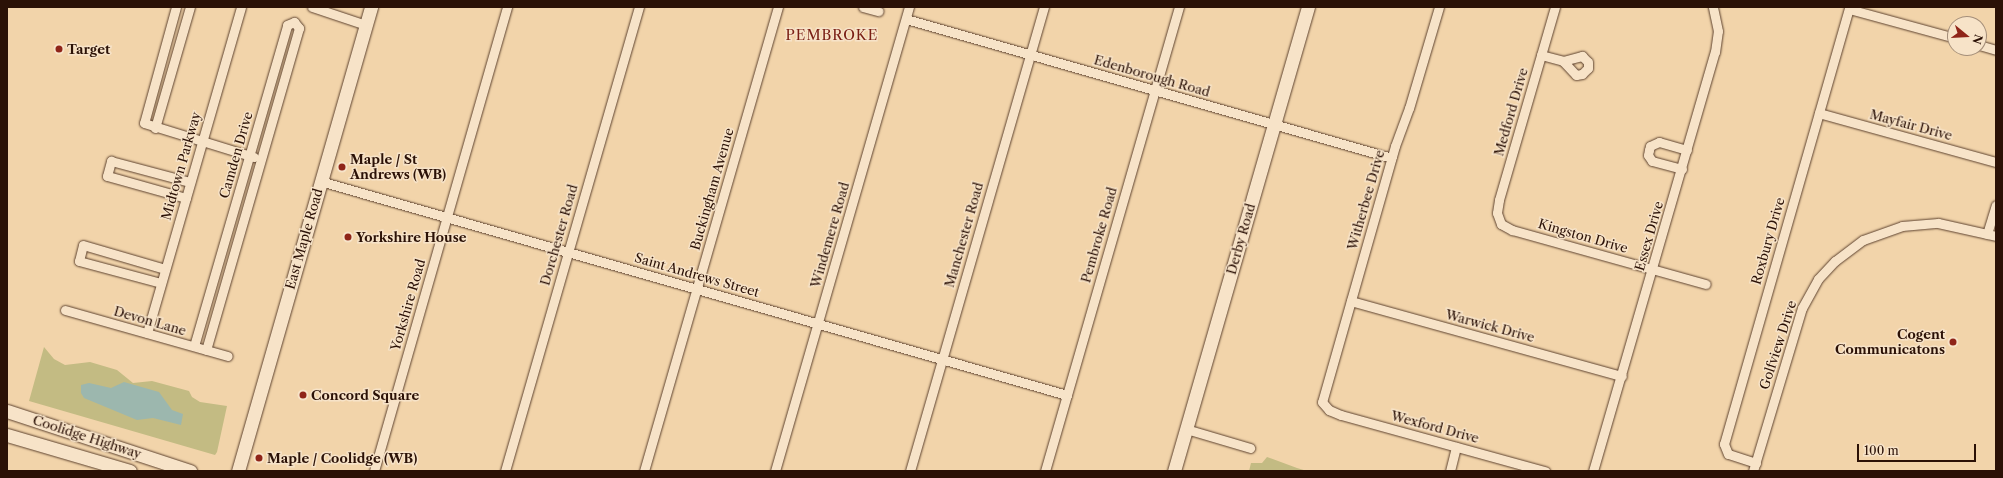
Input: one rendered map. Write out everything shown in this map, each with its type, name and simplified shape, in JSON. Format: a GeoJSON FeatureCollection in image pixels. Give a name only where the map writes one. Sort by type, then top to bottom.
{"type":"FeatureCollection","features":[{"type":"Feature","properties":{"kind":"main road","name":"East Maple Road"},"geometry":{"type":"LineString","coordinates":[[238,471],[371,7]]}},
{"type":"Feature","properties":{"kind":"main road","name":"Derby Road"},"geometry":{"type":"LineString","coordinates":[[1174,471],[1308,7]]}},
{"type":"Feature","properties":{"kind":"main road","name":"Coolidge Highway"},"geometry":{"type":"LineString","coordinates":[[7,411],[190,471]]}},
{"type":"Feature","properties":{"kind":"main road"},"geometry":{"type":"LineString","coordinates":[[34,444],[39,434],[47,430],[98,446],[108,445]]}},
{"type":"Feature","properties":{"kind":"main road","name":"Coolidge Highway"},"geometry":{"type":"LineString","coordinates":[[7,436],[130,471]]}},
{"type":"Feature","properties":{"kind":"street"},"geometry":{"type":"LineString","coordinates":[[176,7],[143,119],[146,126],[261,159]]}},
{"type":"Feature","properties":{"kind":"street"},"geometry":{"type":"LineString","coordinates":[[155,128],[190,7]]}},
{"type":"Feature","properties":{"kind":"street","name":"Midtown Parkway"},"geometry":{"type":"LineString","coordinates":[[147,333],[241,7]]}},
{"type":"Feature","properties":{"kind":"street"},"geometry":{"type":"LineString","coordinates":[[312,7],[366,24]]}},
{"type":"Feature","properties":{"kind":"street","name":"Yorkshire Road"},"geometry":{"type":"LineString","coordinates":[[374,471],[507,7]]}},
{"type":"Feature","properties":{"kind":"street","name":"Dorchester Road"},"geometry":{"type":"LineString","coordinates":[[505,471],[639,7]]}},
{"type":"Feature","properties":{"kind":"street","name":"Buckingham Avenue"},"geometry":{"type":"LineString","coordinates":[[644,471],[778,7]]}},
{"type":"Feature","properties":{"kind":"street"},"geometry":{"type":"LineString","coordinates":[[863,7],[878,11]]}},
{"type":"Feature","properties":{"kind":"street","name":"Windemere Road"},"geometry":{"type":"LineString","coordinates":[[774,471],[909,7]]}},
{"type":"Feature","properties":{"kind":"street","name":"Manchester Road"},"geometry":{"type":"LineString","coordinates":[[910,471],[1044,7]]}},
{"type":"Feature","properties":{"kind":"street","name":"Pembroke Road"},"geometry":{"type":"LineString","coordinates":[[1045,471],[1179,7]]}},
{"type":"Feature","properties":{"kind":"street","name":"Witherbee Drive"},"geometry":{"type":"LineString","coordinates":[[1322,402],[1392,158],[1439,7]]}},
{"type":"Feature","properties":{"kind":"street","name":"Medford Drive"},"geometry":{"type":"LineString","coordinates":[[1501,224],[1497,213],[1499,200],[1555,7]]}},
{"type":"Feature","properties":{"kind":"street","name":"Essex Drive"},"geometry":{"type":"LineString","coordinates":[[1593,471],[1622,376],[1717,44],[1714,7]]}},
{"type":"Feature","properties":{"kind":"street"},"geometry":{"type":"LineString","coordinates":[[1849,8],[1947,36]]}},
{"type":"Feature","properties":{"kind":"street","name":"Roxbury Drive"},"geometry":{"type":"LineString","coordinates":[[1755,467],[1728,454],[1724,444],[1849,8]]}},
{"type":"Feature","properties":{"kind":"street","name":"Edenborough Road"},"geometry":{"type":"LineString","coordinates":[[906,19],[1392,158]]}},
{"type":"Feature","properties":{"kind":"street","name":"Camden Drive"},"geometry":{"type":"LineString","coordinates":[[194,346],[287,25],[294,22],[299,28],[206,350]]}},
{"type":"Feature","properties":{"kind":"street"},"geometry":{"type":"LineString","coordinates":[[163,53],[176,57]]}},
{"type":"Feature","properties":{"kind":"street"},"geometry":{"type":"LineString","coordinates":[[1541,55],[1563,61]]}},
{"type":"Feature","properties":{"kind":"street"},"geometry":{"type":"LineString","coordinates":[[270,84],[282,87]]}},
{"type":"Feature","properties":{"kind":"street","name":"Mayfair Drive"},"geometry":{"type":"LineString","coordinates":[[1819,114],[1996,162]]}},
{"type":"Feature","properties":{"kind":"street"},"geometry":{"type":"LineString","coordinates":[[1682,169],[1652,161],[1648,155],[1650,146],[1659,142],[1687,150]]}},
{"type":"Feature","properties":{"kind":"street"},"geometry":{"type":"LineString","coordinates":[[186,198],[107,176],[111,161],[190,182]]}},
{"type":"Feature","properties":{"kind":"street","name":"Saint Andrews Street"},"geometry":{"type":"LineString","coordinates":[[320,181],[1067,395]]}},
{"type":"Feature","properties":{"kind":"street"},"geometry":{"type":"LineString","coordinates":[[1992,235],[1996,205]]}},
{"type":"Feature","properties":{"kind":"street","name":"Golfview Drive"},"geometry":{"type":"LineString","coordinates":[[1755,467],[1802,308],[1818,279],[1835,261],[1863,240],[1902,226],[1938,223],[1992,235]]}},
{"type":"Feature","properties":{"kind":"street","name":"Kingston Drive"},"geometry":{"type":"LineString","coordinates":[[1501,224],[1512,230],[1706,284]]}},
{"type":"Feature","properties":{"kind":"street"},"geometry":{"type":"LineString","coordinates":[[227,233],[239,236]]}},
{"type":"Feature","properties":{"kind":"street"},"geometry":{"type":"LineString","coordinates":[[161,283],[79,261],[83,245],[165,269]]}},
{"type":"Feature","properties":{"kind":"street","name":"Warwick Drive"},"geometry":{"type":"LineString","coordinates":[[1351,301],[1622,376]]}},
{"type":"Feature","properties":{"kind":"street","name":"Devon Lane"},"geometry":{"type":"LineString","coordinates":[[65,310],[228,356]]}},
{"type":"Feature","properties":{"kind":"street","name":"Wexford Drive"},"geometry":{"type":"LineString","coordinates":[[1322,402],[1328,410],[1341,416],[1546,471]]}},
{"type":"Feature","properties":{"kind":"street"},"geometry":{"type":"LineString","coordinates":[[1186,429],[1250,448]]}},
{"type":"Feature","properties":{"kind":"street"},"geometry":{"type":"LineString","coordinates":[[1450,471],[1456,447]]}},
{"type":"Feature","properties":{"kind":"shaded area"},"geometry":{"type":"Polygon","coordinates":[[[44,347],[54,359],[65,365],[90,362],[117,370],[133,383],[152,381],[189,391],[192,397],[200,402],[227,406],[217,452],[215,455],[29,401],[44,347]]]}},
{"type":"Feature","properties":{"kind":"shaded area"},"geometry":{"type":"Polygon","coordinates":[[[1267,457],[1307,471],[1249,471],[1251,463],[1262,463],[1267,457]]]}},
{"type":"Feature","properties":{"kind":"water"},"geometry":{"type":"Polygon","coordinates":[[[124,382],[159,392],[172,410],[183,414],[181,425],[153,418],[137,420],[84,398],[81,393],[81,385],[89,383],[111,388],[124,382]]]}},
{"type":"Feature","properties":{"kind":"place","name":"Target"},"geometry":{"type":"Point","coordinates":[59,49]}},
{"type":"Feature","properties":{"kind":"place","name":"Maple / St Andrews (WB)"},"geometry":{"type":"Point","coordinates":[342,167]}},
{"type":"Feature","properties":{"kind":"place","name":"Yorkshire House"},"geometry":{"type":"Point","coordinates":[348,237]}},
{"type":"Feature","properties":{"kind":"place","name":"Cogent Communicatons"},"geometry":{"type":"Point","coordinates":[1953,342]}},
{"type":"Feature","properties":{"kind":"place","name":"Concord Square"},"geometry":{"type":"Point","coordinates":[303,395]}},
{"type":"Feature","properties":{"kind":"place","name":"Maple / Coolidge (WB)"},"geometry":{"type":"Point","coordinates":[259,458]}},
{"type":"Feature","properties":{"kind":"district","name":"PEMBROKE"},"geometry":{"type":"Point","coordinates":[832,35]}}]}
